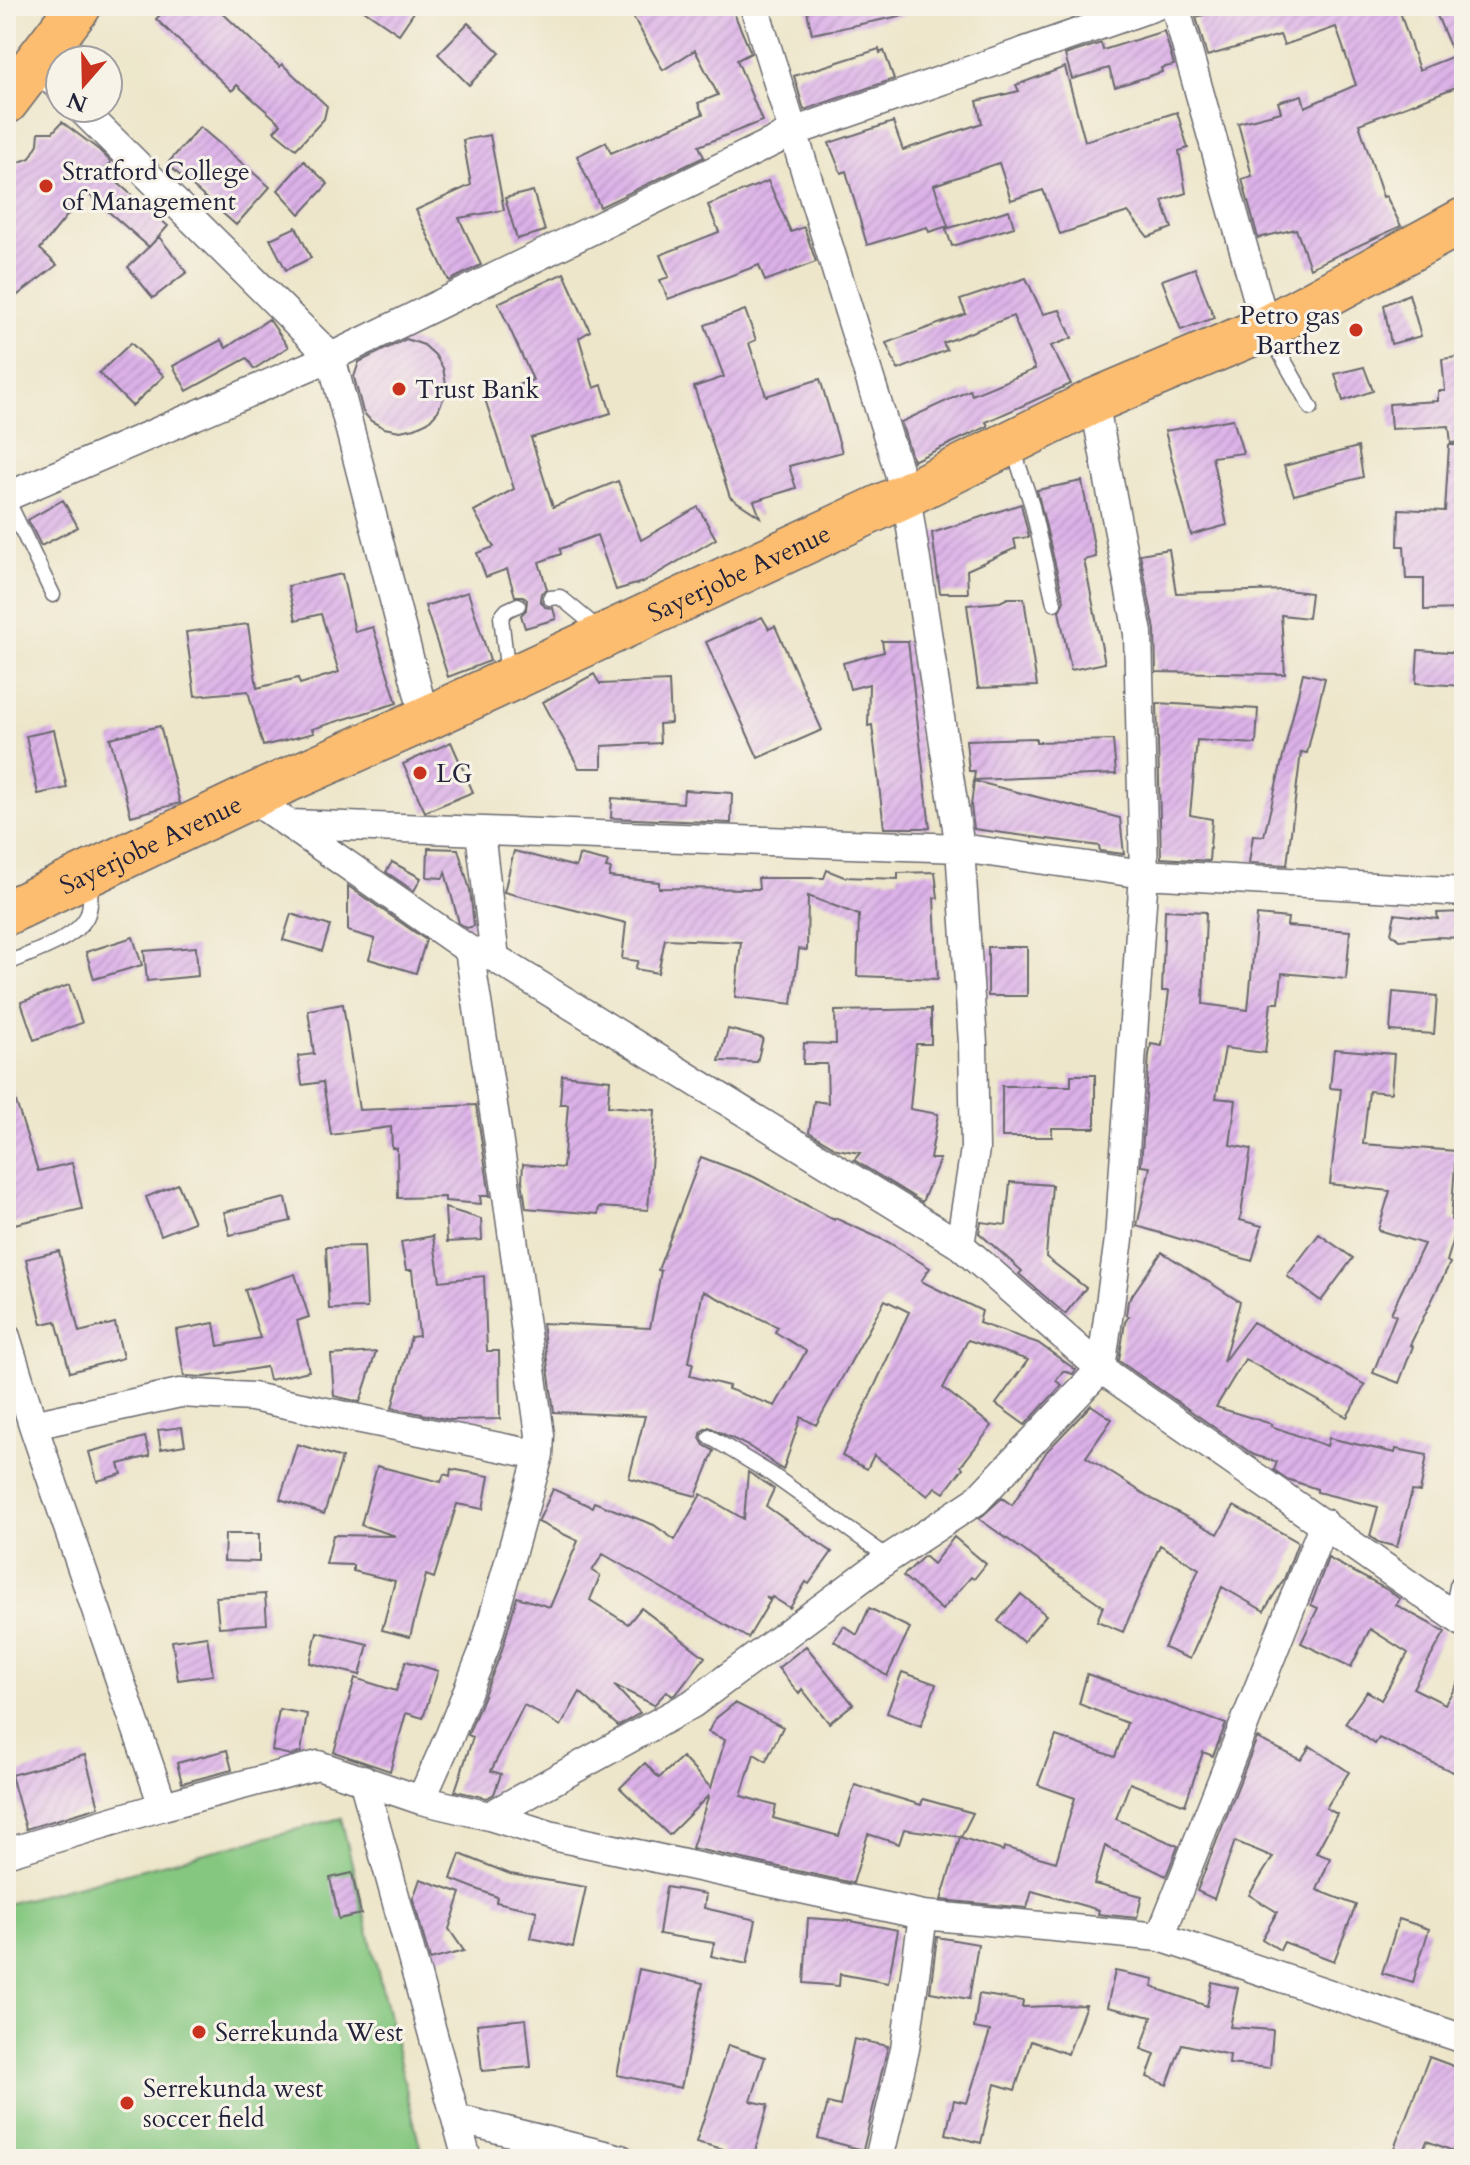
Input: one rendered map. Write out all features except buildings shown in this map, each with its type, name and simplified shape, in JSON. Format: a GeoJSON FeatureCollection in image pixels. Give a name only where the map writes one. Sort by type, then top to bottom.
{"type":"FeatureCollection","features":[{"type":"Feature","properties":{"kind":"main road"},"geometry":{"type":"LineString","coordinates":[[34,70],[46,6]]}},
{"type":"Feature","properties":{"kind":"main road"},"geometry":{"type":"LineString","coordinates":[[6,102],[34,70],[79,6]]}},
{"type":"Feature","properties":{"kind":"main road","name":"Sayerjobe Avenue"},"geometry":{"type":"LineString","coordinates":[[6,913],[250,797],[906,495],[1094,401],[1266,328],[1464,220]]}},
{"type":"Feature","properties":{"kind":"street"},"geometry":{"type":"LineString","coordinates":[[754,6],[906,495],[960,848],[973,1043],[975,1149],[960,1245]]}},
{"type":"Feature","properties":{"kind":"street"},"geometry":{"type":"LineString","coordinates":[[6,497],[331,357],[793,132],[1155,6]]}},
{"type":"Feature","properties":{"kind":"street"},"geometry":{"type":"LineString","coordinates":[[1175,6],[1266,328]]}},
{"type":"Feature","properties":{"kind":"street"},"geometry":{"type":"LineString","coordinates":[[96,124],[331,357],[425,719]]}},
{"type":"Feature","properties":{"kind":"street"},"geometry":{"type":"LineString","coordinates":[[489,1816],[692,1704],[889,1558],[976,1501],[1101,1369],[1119,1239],[1144,874],[1138,633],[1094,401]]}},
{"type":"Feature","properties":{"kind":"street"},"geometry":{"type":"LineString","coordinates":[[250,797],[482,954],[960,1245],[1101,1369],[1461,1620]]}},
{"type":"Feature","properties":{"kind":"street"},"geometry":{"type":"LineString","coordinates":[[290,824],[960,848],[1144,874],[1464,892]]}},
{"type":"Feature","properties":{"kind":"street"},"geometry":{"type":"LineString","coordinates":[[421,1800],[485,1647],[539,1455],[540,1435],[521,1300],[482,954],[480,832]]}},
{"type":"Feature","properties":{"kind":"street"},"geometry":{"type":"LineString","coordinates":[[6,1337],[163,1806]]}},
{"type":"Feature","properties":{"kind":"street"},"geometry":{"type":"LineString","coordinates":[[33,1425],[180,1393],[238,1396],[539,1455]]}},
{"type":"Feature","properties":{"kind":"street"},"geometry":{"type":"LineString","coordinates":[[1160,1937],[1324,1523]]}},
{"type":"Feature","properties":{"kind":"street"},"geometry":{"type":"LineString","coordinates":[[1461,1620],[1464,1587]]}},
{"type":"Feature","properties":{"kind":"street"},"geometry":{"type":"LineString","coordinates":[[6,1853],[163,1806],[318,1765],[421,1800],[489,1816],[553,1836],[923,1915],[1160,1937],[1464,2039]]}},
{"type":"Feature","properties":{"kind":"street"},"geometry":{"type":"LineString","coordinates":[[363,1779],[467,2159]]}},
{"type":"Feature","properties":{"kind":"street"},"geometry":{"type":"LineString","coordinates":[[879,2159],[905,2049],[923,1915]]}},
{"type":"Feature","properties":{"kind":"street"},"geometry":{"type":"LineString","coordinates":[[458,2119],[621,2159]]}},
{"type":"Feature","properties":{"kind":"lane"},"geometry":{"type":"LineString","coordinates":[[1266,328],[1311,408]]}},
{"type":"Feature","properties":{"kind":"lane"},"geometry":{"type":"LineString","coordinates":[[1011,442],[1032,506],[1054,603]]}},
{"type":"Feature","properties":{"kind":"lane"},"geometry":{"type":"LineString","coordinates":[[6,497],[53,595]]}},
{"type":"Feature","properties":{"kind":"lane"},"geometry":{"type":"LineString","coordinates":[[550,598],[560,597],[605,635]]}},
{"type":"Feature","properties":{"kind":"lane"},"geometry":{"type":"LineString","coordinates":[[509,680],[501,617],[518,605]]}},
{"type":"Feature","properties":{"kind":"lane"},"geometry":{"type":"LineString","coordinates":[[6,964],[69,936],[81,926],[88,914],[90,874]]}},
{"type":"Feature","properties":{"kind":"lane"},"geometry":{"type":"LineString","coordinates":[[710,1437],[771,1474],[889,1558]]}},
{"type":"Feature","properties":{"kind":"green space","name":"Serrekunda West"},"geometry":{"type":"Polygon","coordinates":[[[341,1818],[423,2159],[6,2159],[6,1904],[341,1818]]]}},
{"type":"Feature","properties":{"kind":"place","name":"Stratford College of Management"},"geometry":{"type":"Point","coordinates":[46,186]}},
{"type":"Feature","properties":{"kind":"place","name":"Petro gas Barthez"},"geometry":{"type":"Point","coordinates":[1356,330]}},
{"type":"Feature","properties":{"kind":"place","name":"Trust Bank"},"geometry":{"type":"Point","coordinates":[399,389]}},
{"type":"Feature","properties":{"kind":"place","name":"LG"},"geometry":{"type":"Point","coordinates":[420,773]}},
{"type":"Feature","properties":{"kind":"place","name":"Serrekunda West"},"geometry":{"type":"Point","coordinates":[199,2032]}},
{"type":"Feature","properties":{"kind":"place","name":"Serrekunda west soccer field"},"geometry":{"type":"Point","coordinates":[127,2103]}}]}
